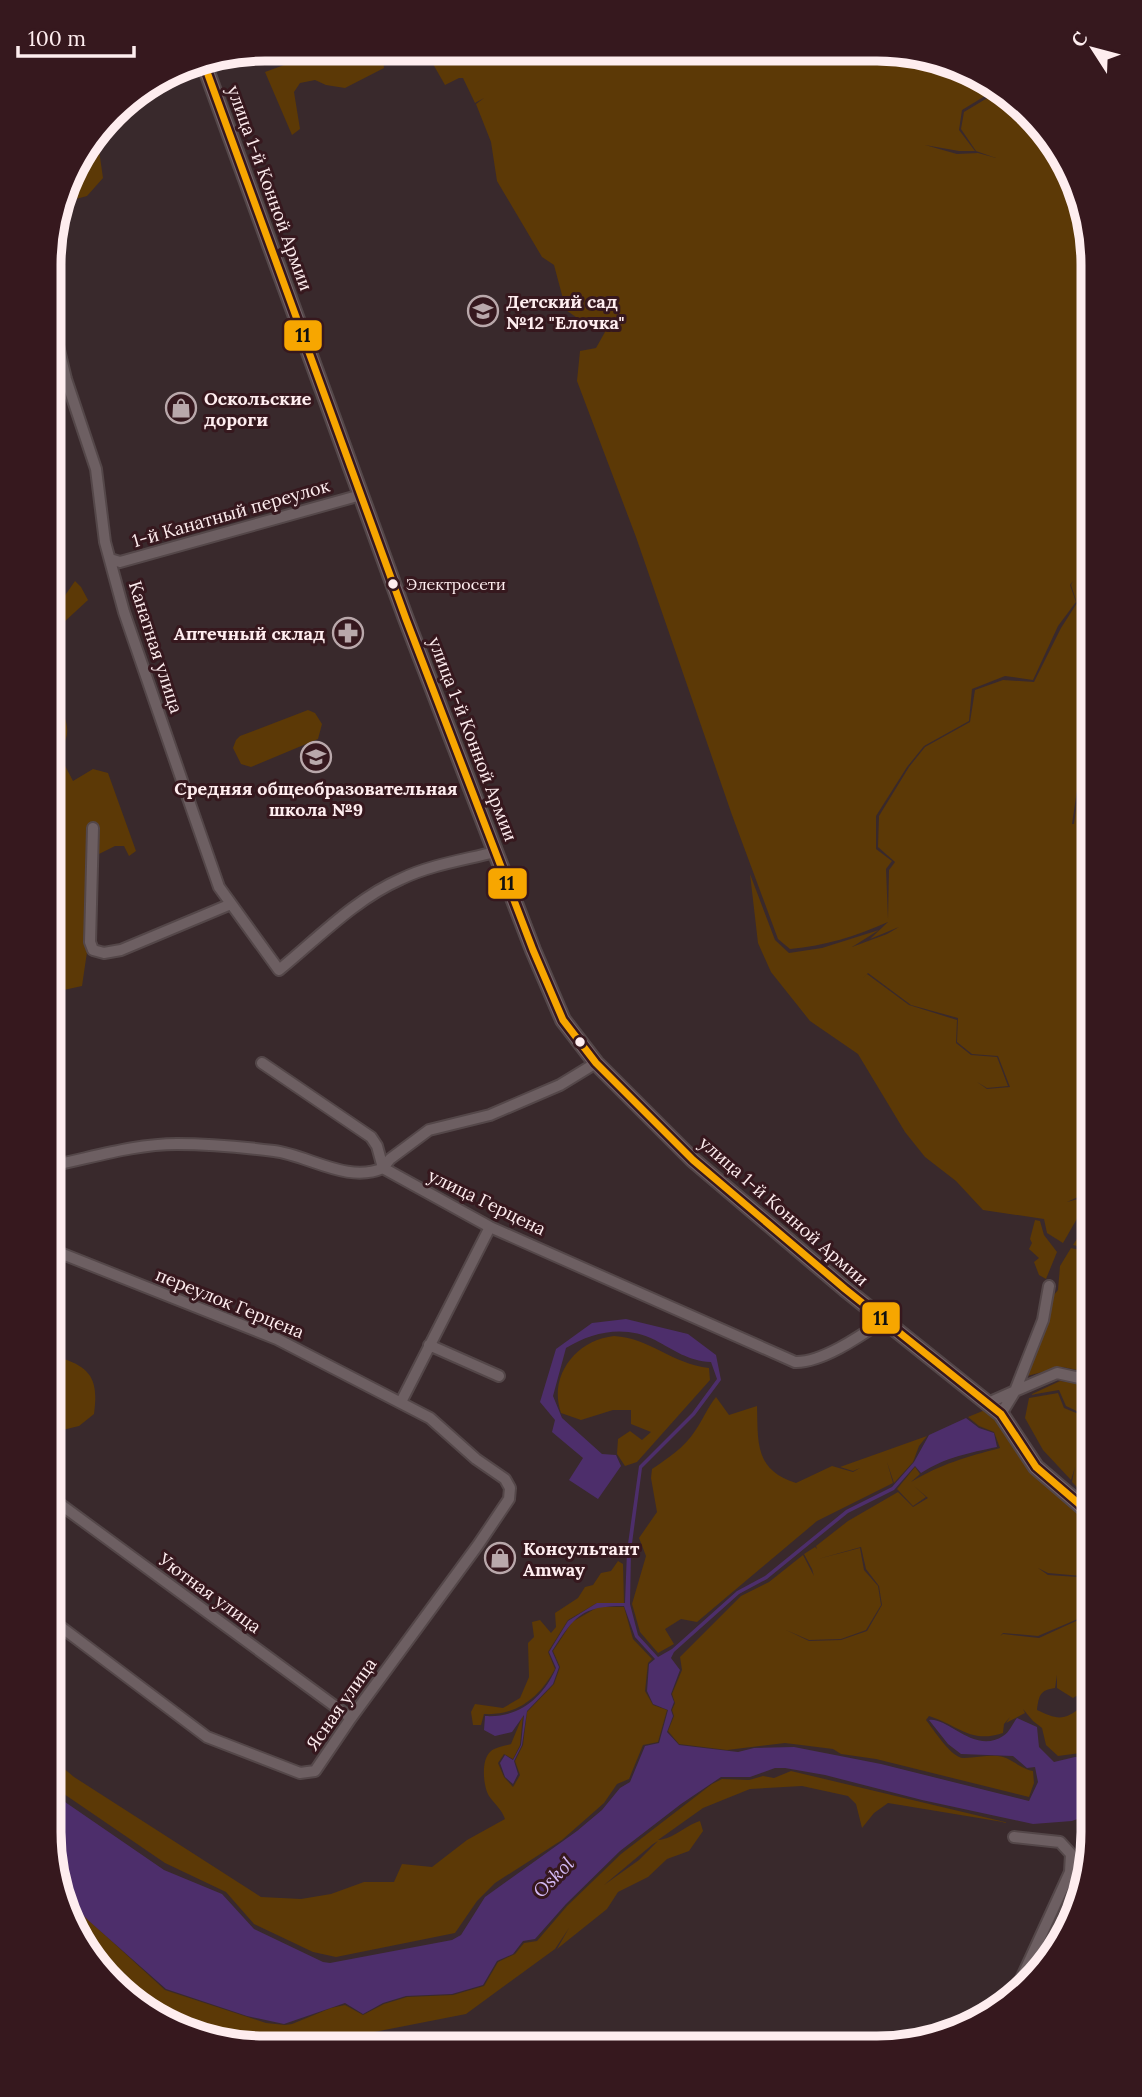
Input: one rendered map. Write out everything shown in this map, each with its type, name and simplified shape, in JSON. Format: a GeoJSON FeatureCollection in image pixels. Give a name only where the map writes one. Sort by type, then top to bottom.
{"type":"FeatureCollection","features":[{"type":"Feature","properties":{"kind":"main road","name":"улица 1-й Конной Армии"},"geometry":{"type":"LineString","coordinates":[[206,70],[495,852],[547,986],[564,1020],[596,1063],[693,1160],[845,1289],[1001,1414],[1036,1467],[1080,1505]]}},
{"type":"Feature","properties":{"kind":"street","name":"Канатная улица"},"geometry":{"type":"LineString","coordinates":[[61,358],[96,469],[105,542],[124,612],[219,887],[279,970],[383,888],[432,868],[495,852]]}},
{"type":"Feature","properties":{"kind":"street","name":"1-й Канатный переулок"},"geometry":{"type":"LineString","coordinates":[[110,559],[120,562],[361,495]]}},
{"type":"Feature","properties":{"kind":"street"},"geometry":{"type":"LineString","coordinates":[[93,828],[90,942],[93,950],[104,953],[121,950],[231,904]]}},
{"type":"Feature","properties":{"kind":"street"},"geometry":{"type":"LineString","coordinates":[[262,1063],[371,1137],[377,1146],[383,1168]]}},
{"type":"Feature","properties":{"kind":"street"},"geometry":{"type":"LineString","coordinates":[[61,1164],[126,1150],[175,1144],[277,1151],[339,1170],[372,1173],[383,1168],[390,1159],[429,1130],[490,1115],[560,1085],[596,1063]]}},
{"type":"Feature","properties":{"kind":"street","name":"улица Герцена"},"geometry":{"type":"LineString","coordinates":[[383,1168],[490,1227],[795,1362],[808,1363],[863,1335],[884,1320]]}},
{"type":"Feature","properties":{"kind":"street"},"geometry":{"type":"LineString","coordinates":[[401,1402],[490,1227]]}},
{"type":"Feature","properties":{"kind":"street","name":"переулок Герцена"},"geometry":{"type":"LineString","coordinates":[[61,1253],[277,1339],[430,1418]]}},
{"type":"Feature","properties":{"kind":"street"},"geometry":{"type":"LineString","coordinates":[[1001,1414],[1015,1391],[1043,1320],[1049,1286]]}},
{"type":"Feature","properties":{"kind":"street"},"geometry":{"type":"LineString","coordinates":[[429,1345],[499,1376]]}},
{"type":"Feature","properties":{"kind":"street"},"geometry":{"type":"LineString","coordinates":[[988,1403],[1058,1373],[1080,1378]]}},
{"type":"Feature","properties":{"kind":"street","name":"Ясная улица"},"geometry":{"type":"LineString","coordinates":[[61,1627],[207,1737],[300,1773],[315,1771],[509,1499],[510,1488],[505,1479],[476,1459],[430,1418]]}},
{"type":"Feature","properties":{"kind":"street","name":"Уютная улица"},"geometry":{"type":"LineString","coordinates":[[61,1505],[351,1718]]}},
{"type":"Feature","properties":{"kind":"street"},"geometry":{"type":"LineString","coordinates":[[1014,1837],[1060,1842],[1071,1854],[1070,1872],[1024,1972]]}},
{"type":"Feature","properties":{"kind":"shaded area"},"geometry":{"type":"Polygon","coordinates":[[[295,61],[383,61],[384,68],[345,88],[315,80],[300,83],[294,92],[300,129],[292,135],[265,72],[295,61]]]}},
{"type":"Feature","properties":{"kind":"shaded area"},"geometry":{"type":"Polygon","coordinates":[[[431,61],[877,61],[917,65],[967,82],[988,94],[962,110],[959,130],[975,151],[925,145],[957,154],[978,153],[996,158],[976,151],[961,129],[964,112],[990,96],[1030,131],[1060,175],[1077,225],[1081,265],[1081,766],[1072,824],[1081,775],[1080,1199],[1078,1197],[1067,1202],[1080,1200],[1080,1213],[1063,1243],[1047,1233],[1044,1219],[983,1210],[956,1181],[925,1157],[905,1132],[858,1054],[810,1021],[771,972],[758,943],[750,874],[775,940],[789,953],[822,948],[879,930],[852,947],[899,927],[870,939],[888,922],[840,940],[790,949],[778,939],[636,537],[577,381],[580,351],[596,348],[605,332],[566,310],[554,265],[542,257],[497,181],[491,142],[476,104],[484,98],[475,103],[463,78],[445,85],[431,61]],[[1073,581],[1070,585],[1076,602],[1058,626],[1033,680],[1005,676],[972,689],[969,721],[924,746],[907,767],[876,816],[876,849],[892,861],[886,869],[888,919],[889,870],[895,862],[878,847],[879,816],[909,767],[925,747],[970,722],[975,690],[1003,680],[1034,682],[1061,628],[1077,603],[1071,585],[1073,581]],[[867,974],[909,1005],[957,1020],[956,1043],[971,1055],[997,1057],[1008,1086],[987,1088],[977,1082],[987,1089],[1010,1087],[998,1056],[972,1054],[957,1042],[958,1018],[911,1005],[867,974]]]}},
{"type":"Feature","properties":{"kind":"shaded area"},"geometry":{"type":"Polygon","coordinates":[[[99,148],[103,178],[87,196],[72,200],[99,148]]]}},
{"type":"Feature","properties":{"kind":"shaded area"},"geometry":{"type":"Polygon","coordinates":[[[75,581],[88,600],[61,625],[61,601],[75,581]]]}},
{"type":"Feature","properties":{"kind":"shaded area"},"geometry":{"type":"Polygon","coordinates":[[[61,708],[67,726],[61,749],[61,708]]]}},
{"type":"Feature","properties":{"kind":"shaded area"},"geometry":{"type":"Polygon","coordinates":[[[308,710],[315,713],[322,724],[318,739],[251,767],[241,764],[233,748],[240,736],[308,710]]]}},
{"type":"Feature","properties":{"kind":"shaded area"},"geometry":{"type":"Polygon","coordinates":[[[63,762],[73,781],[93,769],[108,773],[136,851],[129,856],[124,846],[115,846],[97,855],[97,823],[90,823],[87,952],[82,986],[61,991],[63,762]]]}},
{"type":"Feature","properties":{"kind":"shaded area"},"geometry":{"type":"Polygon","coordinates":[[[1035,1220],[1040,1221],[1044,1235],[1057,1252],[1046,1279],[1039,1275],[1034,1262],[1039,1258],[1029,1249],[1035,1220]]]}},
{"type":"Feature","properties":{"kind":"shaded area"},"geometry":{"type":"Polygon","coordinates":[[[1080,1234],[1080,1247],[1073,1245],[1080,1234]]]}},
{"type":"Feature","properties":{"kind":"shaded area"},"geometry":{"type":"Polygon","coordinates":[[[1071,1248],[1080,1250],[1080,1371],[1062,1367],[1027,1376],[1053,1296],[1058,1290],[1060,1266],[1071,1248]]]}},
{"type":"Feature","properties":{"kind":"shaded area"},"geometry":{"type":"Polygon","coordinates":[[[614,1336],[639,1341],[684,1362],[709,1368],[710,1380],[637,1462],[625,1466],[617,1454],[618,1439],[630,1431],[642,1440],[651,1432],[631,1424],[631,1410],[613,1410],[581,1420],[561,1413],[558,1399],[558,1386],[568,1362],[588,1345],[614,1336]]]}},
{"type":"Feature","properties":{"kind":"shaded area"},"geometry":{"type":"Polygon","coordinates":[[[61,1359],[74,1363],[88,1373],[95,1394],[94,1414],[79,1426],[61,1430],[61,1359]]]}},
{"type":"Feature","properties":{"kind":"shaded area"},"geometry":{"type":"Polygon","coordinates":[[[1060,1381],[1080,1384],[1080,1413],[1066,1406],[1059,1390],[1030,1395],[1060,1381]]]}},
{"type":"Feature","properties":{"kind":"shaded area"},"geometry":{"type":"Polygon","coordinates":[[[1058,1393],[1064,1408],[1080,1415],[1080,1491],[1072,1482],[1075,1467],[1071,1480],[1043,1450],[1025,1418],[1029,1398],[1058,1393]]]}},
{"type":"Feature","properties":{"kind":"shaded area"},"geometry":{"type":"Polygon","coordinates":[[[716,1397],[729,1415],[757,1406],[759,1444],[766,1463],[783,1478],[796,1483],[832,1466],[853,1472],[860,1468],[853,1471],[840,1467],[927,1436],[919,1446],[913,1462],[894,1483],[887,1462],[893,1483],[817,1521],[697,1622],[681,1619],[665,1629],[674,1644],[658,1653],[640,1632],[632,1604],[646,1556],[639,1538],[657,1512],[652,1469],[686,1442],[716,1397]]]}},
{"type":"Feature","properties":{"kind":"shaded area"},"geometry":{"type":"Polygon","coordinates":[[[985,1410],[1080,1511],[1080,1576],[1048,1573],[1038,1568],[1048,1575],[1080,1577],[1080,1618],[1038,1636],[1003,1633],[1000,1636],[1003,1634],[1039,1638],[1080,1619],[1080,1694],[1073,1698],[1057,1688],[1057,1675],[1055,1688],[1041,1694],[1037,1710],[1065,1717],[1080,1707],[1080,1753],[1058,1756],[1046,1745],[1042,1728],[1023,1709],[1025,1713],[1006,1723],[1010,1717],[1004,1724],[1003,1733],[992,1736],[973,1735],[929,1716],[926,1720],[938,1737],[959,1757],[998,1756],[1033,1771],[1034,1783],[1029,1797],[876,1759],[841,1754],[833,1749],[785,1743],[727,1750],[679,1744],[668,1731],[674,1716],[672,1710],[675,1703],[672,1694],[682,1670],[680,1657],[741,1596],[769,1582],[803,1555],[814,1576],[804,1554],[815,1547],[817,1549],[816,1546],[848,1521],[898,1492],[913,1507],[928,1498],[914,1486],[926,1497],[913,1506],[897,1489],[915,1467],[920,1474],[911,1482],[933,1470],[1000,1448],[994,1432],[979,1426],[968,1417],[985,1410]],[[861,1547],[818,1559],[860,1548],[864,1570],[878,1586],[881,1605],[866,1630],[841,1639],[809,1640],[786,1630],[809,1641],[841,1640],[867,1631],[882,1605],[879,1586],[866,1569],[861,1547]]]}},
{"type":"Feature","properties":{"kind":"shaded area"},"geometry":{"type":"Polygon","coordinates":[[[618,1561],[623,1564],[624,1603],[597,1603],[568,1620],[548,1652],[555,1669],[535,1696],[507,1712],[484,1714],[481,1725],[473,1725],[471,1712],[475,1704],[503,1708],[520,1698],[529,1677],[528,1643],[534,1637],[532,1622],[540,1620],[551,1633],[556,1627],[555,1613],[578,1598],[585,1587],[593,1585],[601,1573],[611,1571],[618,1561]]]}},
{"type":"Feature","properties":{"kind":"shaded area"},"geometry":{"type":"Polygon","coordinates":[[[598,1607],[624,1607],[633,1639],[652,1659],[648,1663],[645,1691],[653,1705],[667,1710],[658,1742],[643,1745],[629,1779],[617,1784],[604,1803],[562,1840],[495,1883],[477,1901],[455,1933],[336,1957],[313,1952],[254,1924],[226,1892],[165,1863],[61,1791],[61,1766],[261,1897],[301,1899],[331,1894],[364,1882],[394,1882],[402,1864],[432,1867],[467,1840],[505,1819],[485,1786],[485,1761],[490,1752],[511,1744],[523,1715],[520,1745],[513,1759],[504,1754],[498,1763],[504,1777],[513,1787],[520,1775],[515,1761],[523,1745],[527,1712],[554,1684],[560,1667],[553,1651],[572,1622],[598,1607]]]}},
{"type":"Feature","properties":{"kind":"shaded area"},"geometry":{"type":"Polygon","coordinates":[[[791,1771],[1009,1823],[888,1803],[874,1813],[862,1828],[856,1804],[848,1796],[802,1786],[750,1789],[703,1808],[658,1840],[700,1821],[703,1831],[689,1851],[667,1859],[648,1877],[618,1892],[607,1909],[557,1949],[569,1928],[555,1949],[466,2014],[345,2036],[268,2036],[233,2033],[187,2020],[141,1994],[112,1966],[96,1945],[77,1909],[165,1990],[266,2023],[292,2024],[345,2005],[363,2015],[384,2004],[407,1997],[453,1995],[484,1986],[498,1962],[515,1954],[524,1943],[537,1941],[567,1906],[621,1854],[712,1784],[722,1779],[749,1780],[763,1776],[774,1778],[791,1771]],[[658,1841],[653,1844],[604,1885],[639,1860],[658,1841]]]}},
{"type":"Feature","properties":{"kind":"water","name":"Oskol"},"geometry":{"type":"Polygon","coordinates":[[[626,1319],[688,1334],[716,1355],[721,1380],[695,1415],[642,1468],[631,1551],[630,1604],[638,1635],[658,1657],[672,1649],[737,1591],[765,1576],[846,1510],[892,1487],[914,1462],[929,1435],[966,1418],[979,1428],[994,1433],[997,1447],[949,1459],[921,1473],[915,1466],[894,1490],[848,1513],[767,1579],[739,1594],[674,1652],[671,1658],[680,1670],[671,1694],[674,1702],[671,1710],[673,1716],[667,1732],[679,1745],[738,1752],[754,1748],[794,1747],[881,1764],[1029,1801],[1038,1782],[1035,1767],[1027,1768],[1013,1756],[961,1754],[948,1744],[929,1720],[945,1724],[972,1738],[993,1741],[1005,1735],[1017,1718],[1037,1727],[1039,1747],[1054,1762],[1080,1757],[1080,1818],[1033,1824],[785,1768],[775,1768],[750,1777],[721,1777],[620,1851],[535,1939],[523,1941],[513,1954],[497,1961],[483,1985],[452,1994],[406,1996],[383,2003],[363,2014],[345,2003],[284,2024],[247,2016],[166,1989],[77,1909],[65,1872],[61,1799],[164,1870],[222,1894],[254,1929],[330,1963],[452,1940],[461,1935],[485,1897],[602,1810],[620,1788],[630,1782],[645,1746],[659,1743],[668,1710],[653,1704],[647,1691],[649,1664],[655,1659],[635,1637],[624,1606],[598,1608],[580,1615],[552,1651],[559,1667],[553,1684],[527,1711],[522,1745],[514,1761],[518,1774],[513,1784],[505,1777],[500,1763],[505,1755],[513,1760],[521,1745],[524,1715],[512,1732],[495,1736],[484,1730],[485,1716],[509,1714],[519,1710],[537,1697],[551,1679],[556,1668],[549,1652],[568,1621],[597,1603],[625,1603],[627,1551],[639,1466],[692,1413],[717,1379],[711,1362],[688,1357],[644,1335],[621,1331],[598,1334],[566,1348],[553,1396],[562,1418],[602,1454],[616,1455],[621,1466],[598,1499],[569,1480],[583,1458],[552,1432],[555,1420],[540,1402],[556,1349],[592,1323],[626,1319]]]}},
{"type":"Feature","properties":{"kind":"transit line","name":"11"},"geometry":{"type":"LineString","coordinates":[[206,70],[406,619],[533,950],[563,1020],[596,1063],[693,1160],[845,1289],[1001,1414],[1036,1467],[1080,1505]]}},
{"type":"Feature","properties":{"kind":"place","name":"Детский сад №12 \"Елочка\""},"geometry":{"type":"Point","coordinates":[483,311]}},
{"type":"Feature","properties":{"kind":"place","name":"Оскольские дороги"},"geometry":{"type":"Point","coordinates":[181,408]}},
{"type":"Feature","properties":{"kind":"place","name":"Электросети"},"geometry":{"type":"Point","coordinates":[393,584]}},
{"type":"Feature","properties":{"kind":"place","name":"Аптечный склад"},"geometry":{"type":"Point","coordinates":[348,633]}},
{"type":"Feature","properties":{"kind":"place","name":"Средняя общеобразовательная школа №9"},"geometry":{"type":"Point","coordinates":[316,757]}},
{"type":"Feature","properties":{"kind":"place","name":"Консультант Amway"},"geometry":{"type":"Point","coordinates":[500,1558]}}]}
